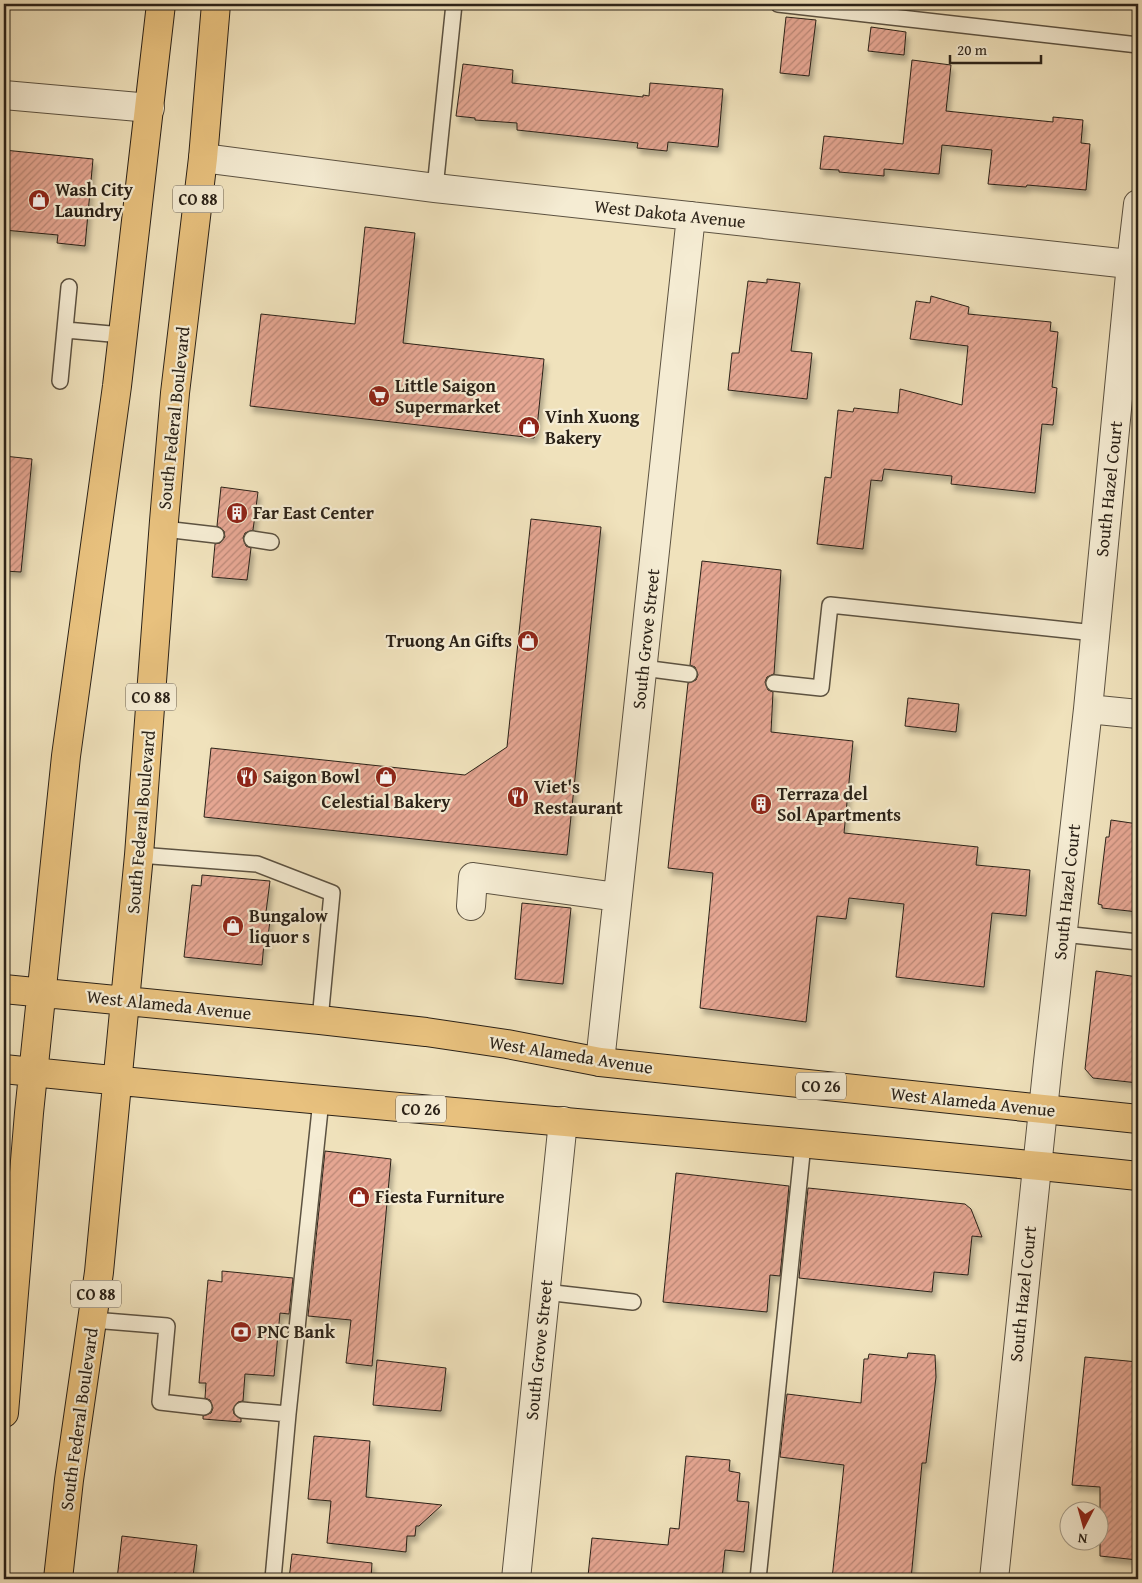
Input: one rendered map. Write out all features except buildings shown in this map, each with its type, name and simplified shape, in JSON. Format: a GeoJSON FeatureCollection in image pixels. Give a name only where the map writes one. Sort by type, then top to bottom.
{"type":"FeatureCollection","features":[{"type":"Feature","properties":{"kind":"main road"},"geometry":{"type":"LineString","coordinates":[[4,1413],[33,1072],[66,756],[85,626],[122,335],[150,108],[160,4]]}},
{"type":"Feature","properties":{"kind":"main road","name":"South Federal Boulevard"},"geometry":{"type":"LineString","coordinates":[[58,1579],[93,1320],[118,1080],[139,856],[175,393],[202,158],[216,4]]}},
{"type":"Feature","properties":{"kind":"main road","name":"West Alameda Avenue"},"geometry":{"type":"LineString","coordinates":[[4,989],[426,1032],[507,1044],[600,1062],[1138,1119]]}},
{"type":"Feature","properties":{"kind":"main road","name":"CO 26"},"geometry":{"type":"LineString","coordinates":[[4,1069],[1138,1176]]}},
{"type":"Feature","properties":{"kind":"street"},"geometry":{"type":"LineString","coordinates":[[4,95],[150,108]]}},
{"type":"Feature","properties":{"kind":"street","name":"West Dakota Avenue"},"geometry":{"type":"LineString","coordinates":[[202,158],[435,188],[1135,264]]}},
{"type":"Feature","properties":{"kind":"street","name":"South Hazel Court"},"geometry":{"type":"LineString","coordinates":[[994,1579],[1135,264],[1138,204]]}},
{"type":"Feature","properties":{"kind":"street","name":"South Grove Street"},"geometry":{"type":"LineString","coordinates":[[600,1062],[691,216]]}},
{"type":"Feature","properties":{"kind":"street"},"geometry":{"type":"LineString","coordinates":[[1088,709],[1138,714]]}},
{"type":"Feature","properties":{"kind":"street"},"geometry":{"type":"LineString","coordinates":[[471,906],[473,877],[617,897]]}},
{"type":"Feature","properties":{"kind":"street","name":"South Grove Street"},"geometry":{"type":"LineString","coordinates":[[516,1579],[563,1121]]}},
{"type":"Feature","properties":{"kind":"lane"},"geometry":{"type":"LineString","coordinates":[[435,188],[454,4]]}},
{"type":"Feature","properties":{"kind":"lane"},"geometry":{"type":"LineString","coordinates":[[778,4],[1138,45]]}},
{"type":"Feature","properties":{"kind":"lane"},"geometry":{"type":"LineString","coordinates":[[60,381],[69,286]]}},
{"type":"Feature","properties":{"kind":"lane"},"geometry":{"type":"LineString","coordinates":[[66,330],[122,335]]}},
{"type":"Feature","properties":{"kind":"lane"},"geometry":{"type":"LineString","coordinates":[[164,529],[216,535]]}},
{"type":"Feature","properties":{"kind":"lane"},"geometry":{"type":"LineString","coordinates":[[252,539],[271,542]]}},
{"type":"Feature","properties":{"kind":"lane"},"geometry":{"type":"LineString","coordinates":[[774,683],[821,688],[830,605],[1095,633]]}},
{"type":"Feature","properties":{"kind":"lane"},"geometry":{"type":"LineString","coordinates":[[643,668],[689,674]]}},
{"type":"Feature","properties":{"kind":"lane"},"geometry":{"type":"LineString","coordinates":[[139,856],[257,864],[332,893],[320,1020]]}},
{"type":"Feature","properties":{"kind":"lane"},"geometry":{"type":"LineString","coordinates":[[1063,934],[1138,942]]}},
{"type":"Feature","properties":{"kind":"lane"},"geometry":{"type":"LineString","coordinates":[[274,1579],[288,1414],[321,1100]]}},
{"type":"Feature","properties":{"kind":"lane"},"geometry":{"type":"LineString","coordinates":[[758,1579],[803,1144]]}},
{"type":"Feature","properties":{"kind":"lane"},"geometry":{"type":"LineString","coordinates":[[545,1292],[633,1302]]}},
{"type":"Feature","properties":{"kind":"lane"},"geometry":{"type":"LineString","coordinates":[[93,1320],[167,1326],[160,1402],[204,1406]]}},
{"type":"Feature","properties":{"kind":"lane"},"geometry":{"type":"LineString","coordinates":[[242,1410],[288,1414]]}},
{"type":"Feature","properties":{"kind":"place","name":"Wash City Laundry"},"geometry":{"type":"Point","coordinates":[39,200]}},
{"type":"Feature","properties":{"kind":"place","name":"Little Saigon Supermarket"},"geometry":{"type":"Point","coordinates":[379,396]}},
{"type":"Feature","properties":{"kind":"place","name":"Vinh Xuong Bakery"},"geometry":{"type":"Point","coordinates":[529,427]}},
{"type":"Feature","properties":{"kind":"place","name":"Far East Center"},"geometry":{"type":"Point","coordinates":[237,513]}},
{"type":"Feature","properties":{"kind":"place","name":"Truong An Gifts"},"geometry":{"type":"Point","coordinates":[528,641]}},
{"type":"Feature","properties":{"kind":"place","name":"Saigon Bowl"},"geometry":{"type":"Point","coordinates":[247,777]}},
{"type":"Feature","properties":{"kind":"place","name":"Celestial Bakery"},"geometry":{"type":"Point","coordinates":[386,777]}},
{"type":"Feature","properties":{"kind":"place","name":"Viet's Restaurant"},"geometry":{"type":"Point","coordinates":[518,797]}},
{"type":"Feature","properties":{"kind":"place","name":"Terraza del Sol Apartments"},"geometry":{"type":"Point","coordinates":[761,804]}},
{"type":"Feature","properties":{"kind":"place","name":"Bungalow liquor s"},"geometry":{"type":"Point","coordinates":[233,926]}},
{"type":"Feature","properties":{"kind":"place","name":"Fiesta Furniture"},"geometry":{"type":"Point","coordinates":[359,1197]}},
{"type":"Feature","properties":{"kind":"place","name":"PNC Bank"},"geometry":{"type":"Point","coordinates":[241,1332]}}]}
